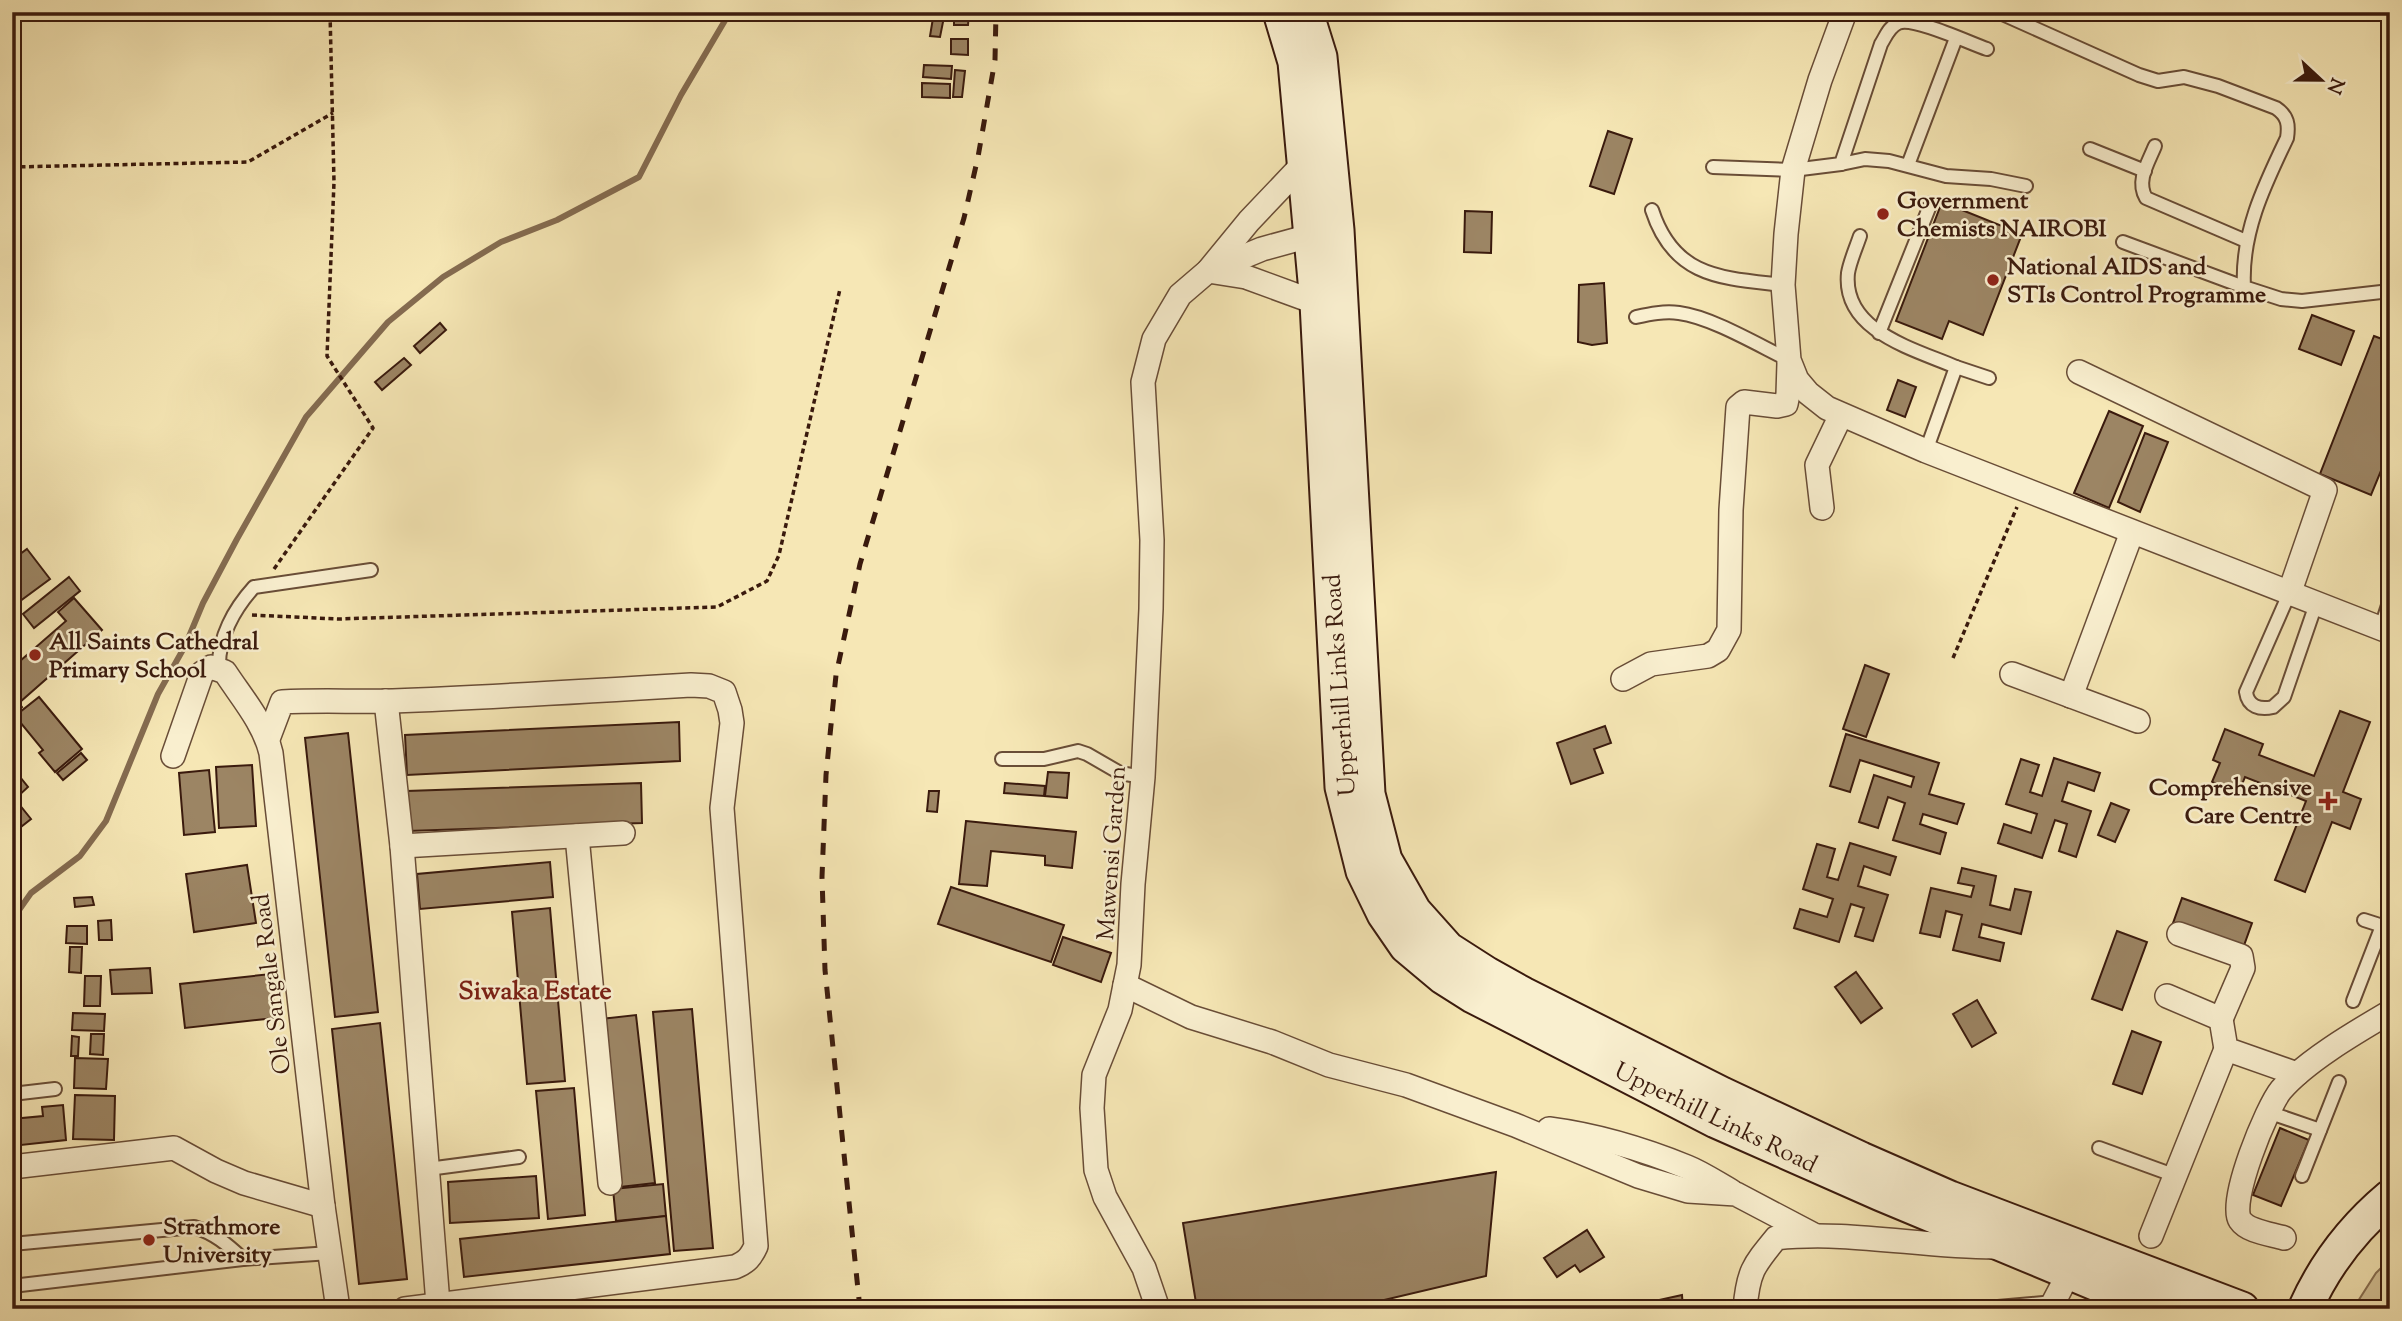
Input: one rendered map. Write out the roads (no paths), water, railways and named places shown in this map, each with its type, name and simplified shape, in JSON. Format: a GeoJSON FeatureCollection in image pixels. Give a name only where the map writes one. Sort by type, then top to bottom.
{"type":"FeatureCollection","features":[{"type":"Feature","properties":{"kind":"street","name":"Upperhill Links Road"},"geometry":{"type":"LineString","coordinates":[[1280,12],[1295,62],[1305,162],[1323,232]]}},
{"type":"Feature","properties":{"kind":"street","name":"Upperhill Links Road"},"geometry":{"type":"LineString","coordinates":[[1307,12],[1320,57],[1323,232],[1368,794],[1385,860],[1414,911],[1448,949],[1523,994],[1722,1094],[1950,1198],[2062,1282]]}},
{"type":"Feature","properties":{"kind":"street"},"geometry":{"type":"LineString","coordinates":[[1623,679],[1651,664],[1708,656],[1718,650],[1729,630],[1731,510],[1738,407],[1744,402],[1777,406],[1786,404],[1788,360],[1783,285],[1793,170],[1820,80],[1845,12]]}},
{"type":"Feature","properties":{"kind":"street"},"geometry":{"type":"LineString","coordinates":[[1208,271],[1305,162]]}},
{"type":"Feature","properties":{"kind":"street"},"geometry":{"type":"LineString","coordinates":[[1208,271],[1262,249],[1323,232]]}},
{"type":"Feature","properties":{"kind":"street"},"geometry":{"type":"LineString","coordinates":[[1208,271],[1246,277],[1329,304]]}},
{"type":"Feature","properties":{"kind":"street","name":"Mawensi Garden"},"geometry":{"type":"LineString","coordinates":[[1158,1309],[1144,1268],[1105,1197],[1096,1170],[1092,1108],[1094,1075],[1120,1010],[1129,965],[1143,777],[1152,540],[1143,382],[1154,339],[1180,295],[1208,271]]}},
{"type":"Feature","properties":{"kind":"street","name":"Upperhill Links Road"},"geometry":{"type":"LineString","coordinates":[[1329,304],[1342,787],[1363,871],[1384,914],[1406,946],[1443,977],[1473,996],[1716,1121],[2006,1247],[2062,1282]]}},
{"type":"Feature","properties":{"kind":"street"},"geometry":{"type":"LineString","coordinates":[[1788,360],[1797,380],[1808,393],[1827,408],[1842,415],[1926,451],[2289,594],[2386,629]]}},
{"type":"Feature","properties":{"kind":"street"},"geometry":{"type":"LineString","coordinates":[[2078,372],[2325,490],[2289,594]]}},
{"type":"Feature","properties":{"kind":"street"},"geometry":{"type":"LineString","coordinates":[[1822,508],[1817,465],[1842,415]]}},
{"type":"Feature","properties":{"kind":"street"},"geometry":{"type":"LineString","coordinates":[[2071,696],[2133,532]]}},
{"type":"Feature","properties":{"kind":"street"},"geometry":{"type":"LineString","coordinates":[[173,756],[202,673],[211,667],[219,668]]}},
{"type":"Feature","properties":{"kind":"street","name":"Ole Sangale Road"},"geometry":{"type":"LineString","coordinates":[[219,668],[268,739],[323,1206],[338,1309]]}},
{"type":"Feature","properties":{"kind":"street"},"geometry":{"type":"LineString","coordinates":[[2012,674],[2138,721]]}},
{"type":"Feature","properties":{"kind":"street"},"geometry":{"type":"LineString","coordinates":[[268,739],[282,702],[311,700],[386,701],[709,686],[724,692],[730,710],[732,723],[722,808],[756,1246],[751,1257],[735,1267],[405,1309]]}},
{"type":"Feature","properties":{"kind":"street"},"geometry":{"type":"LineString","coordinates":[[386,701],[402,846],[438,1304]]}},
{"type":"Feature","properties":{"kind":"street"},"geometry":{"type":"LineString","coordinates":[[402,846],[623,833]]}},
{"type":"Feature","properties":{"kind":"street"},"geometry":{"type":"LineString","coordinates":[[577,835],[610,1183]]}},
{"type":"Feature","properties":{"kind":"street"},"geometry":{"type":"LineString","coordinates":[[2151,1236],[2226,1049],[2221,1019],[2243,968],[2241,957],[2179,934]]}},
{"type":"Feature","properties":{"kind":"street"},"geometry":{"type":"LineString","coordinates":[[1125,985],[1191,1017],[1272,1042],[1329,1065],[1406,1085],[1515,1125],[1637,1176],[1688,1191],[1736,1194],[1812,1234]]}},
{"type":"Feature","properties":{"kind":"street"},"geometry":{"type":"LineString","coordinates":[[2167,996],[2221,1019]]}},
{"type":"Feature","properties":{"kind":"street"},"geometry":{"type":"LineString","coordinates":[[2284,1238],[2249,1228],[2241,1222],[2237,1213],[2237,1198],[2244,1175],[2268,1112],[2281,1090],[2297,1074],[2388,1017]]}},
{"type":"Feature","properties":{"kind":"street"},"geometry":{"type":"LineString","coordinates":[[2226,1049],[2297,1074]]}},
{"type":"Feature","properties":{"kind":"street"},"geometry":{"type":"LineString","coordinates":[[12,1167],[174,1147],[216,1171],[323,1206]]}},
{"type":"Feature","properties":{"kind":"street"},"geometry":{"type":"LineString","coordinates":[[2309,1307],[2326,1266],[2367,1217],[2390,1197]]}},
{"type":"Feature","properties":{"kind":"street"},"geometry":{"type":"LineString","coordinates":[[2309,1307],[2350,1272],[2374,1241],[2390,1227]]}},
{"type":"Feature","properties":{"kind":"street"},"geometry":{"type":"LineString","coordinates":[[1745,1309],[1747,1287],[1754,1264],[1776,1238],[1812,1234],[1947,1247],[2006,1247]]}},
{"type":"Feature","properties":{"kind":"street"},"geometry":{"type":"LineString","coordinates":[[2062,1282],[2157,1309]]}},
{"type":"Feature","properties":{"kind":"street"},"geometry":{"type":"LineString","coordinates":[[2062,1282],[2242,1309]]}},
{"type":"Feature","properties":{"kind":"lane"},"geometry":{"type":"LineString","coordinates":[[1998,12],[2139,75],[2158,81],[2184,78],[2218,86],[2285,114],[2289,127],[2287,138],[2252,219],[2246,241],[2243,266],[2245,287]]}},
{"type":"Feature","properties":{"kind":"lane"},"geometry":{"type":"LineString","coordinates":[[1841,164],[1872,67],[1889,30],[1897,23],[1905,21],[1987,49]]}},
{"type":"Feature","properties":{"kind":"lane"},"geometry":{"type":"LineString","coordinates":[[1908,165],[1956,38]]}},
{"type":"Feature","properties":{"kind":"lane"},"geometry":{"type":"LineString","coordinates":[[2155,146],[2140,183],[2146,198],[2246,241]]}},
{"type":"Feature","properties":{"kind":"lane"},"geometry":{"type":"LineString","coordinates":[[2090,149],[2145,171]]}},
{"type":"Feature","properties":{"kind":"lane"},"geometry":{"type":"LineString","coordinates":[[1713,167],[1793,170],[1865,159],[1908,165],[1946,176],[1991,179],[2026,186]]}},
{"type":"Feature","properties":{"kind":"lane"},"geometry":{"type":"LineString","coordinates":[[1879,333],[1931,203]]}},
{"type":"Feature","properties":{"kind":"lane"},"geometry":{"type":"LineString","coordinates":[[1652,210],[1659,232],[1677,255],[1701,271],[1722,278],[1783,285]]}},
{"type":"Feature","properties":{"kind":"lane"},"geometry":{"type":"LineString","coordinates":[[1860,236],[1848,272],[1849,292],[1859,315],[1879,333],[1956,367],[1989,378]]}},
{"type":"Feature","properties":{"kind":"lane"},"geometry":{"type":"LineString","coordinates":[[2123,242],[2281,299],[2302,301],[2390,291]]}},
{"type":"Feature","properties":{"kind":"lane"},"geometry":{"type":"LineString","coordinates":[[1636,317],[1660,312],[1681,313],[1711,323],[1788,360]]}},
{"type":"Feature","properties":{"kind":"lane"},"geometry":{"type":"LineString","coordinates":[[1926,451],[1956,367]]}},
{"type":"Feature","properties":{"kind":"lane"},"geometry":{"type":"LineString","coordinates":[[219,668],[218,649],[241,601],[254,587],[371,570]]}},
{"type":"Feature","properties":{"kind":"lane"},"geometry":{"type":"LineString","coordinates":[[2289,594],[2246,692],[2248,701],[2256,707],[2273,707],[2284,697],[2316,604]]}},
{"type":"Feature","properties":{"kind":"lane"},"geometry":{"type":"LineString","coordinates":[[2386,629],[2390,599]]}},
{"type":"Feature","properties":{"kind":"lane"},"geometry":{"type":"LineString","coordinates":[[1002,760],[1044,759],[1078,751],[1119,773],[1143,777]]}},
{"type":"Feature","properties":{"kind":"lane"},"geometry":{"type":"LineString","coordinates":[[2353,1001],[2386,927],[2364,920]]}},
{"type":"Feature","properties":{"kind":"lane"},"geometry":{"type":"LineString","coordinates":[[2302,1176],[2339,1082]]}},
{"type":"Feature","properties":{"kind":"lane"},"geometry":{"type":"LineString","coordinates":[[12,1094],[55,1088]]}},
{"type":"Feature","properties":{"kind":"lane"},"geometry":{"type":"LineString","coordinates":[[2268,1112],[2320,1130]]}},
{"type":"Feature","properties":{"kind":"lane"},"geometry":{"type":"LineString","coordinates":[[2099,1148],[2176,1176]]}},
{"type":"Feature","properties":{"kind":"lane"},"geometry":{"type":"LineString","coordinates":[[428,1169],[519,1157]]}},
{"type":"Feature","properties":{"kind":"lane"},"geometry":{"type":"LineString","coordinates":[[12,1244],[194,1227],[209,1231],[243,1259]]}},
{"type":"Feature","properties":{"kind":"lane"},"geometry":{"type":"LineString","coordinates":[[12,1286],[243,1259],[330,1253]]}},
{"type":"Feature","properties":{"kind":"lane"},"geometry":{"type":"LineString","coordinates":[[1975,1309],[2062,1282]]}},
{"type":"Feature","properties":{"kind":"waterway"},"geometry":{"type":"LineString","coordinates":[[12,920],[31,893],[80,856],[106,821],[158,694],[185,646],[203,603],[306,417],[388,322],[443,277],[501,242],[557,220],[639,177],[681,95],[730,12]]}},
{"type":"Feature","properties":{"kind":"railway"},"geometry":{"type":"LineString","coordinates":[[860,1309],[825,970],[822,877],[826,775],[836,675],[860,564],[964,218],[995,60],[996,12]]}},
{"type":"Feature","properties":{"kind":"place","name":"Government Chemists NAIROBI"},"geometry":{"type":"Point","coordinates":[1883,214]}},
{"type":"Feature","properties":{"kind":"place","name":"National AIDS and STIs Control Programme"},"geometry":{"type":"Point","coordinates":[1993,280]}},
{"type":"Feature","properties":{"kind":"place","name":"All Saints Cathedral Primary School"},"geometry":{"type":"Point","coordinates":[35,655]}},
{"type":"Feature","properties":{"kind":"place","name":"Comprehensive Care Centre"},"geometry":{"type":"Point","coordinates":[2328,801]}},
{"type":"Feature","properties":{"kind":"place","name":"Strathmore University"},"geometry":{"type":"Point","coordinates":[149,1240]}},
{"type":"Feature","properties":{"kind":"district","name":"Siwaka Estate"},"geometry":{"type":"Point","coordinates":[535,990]}}]}
